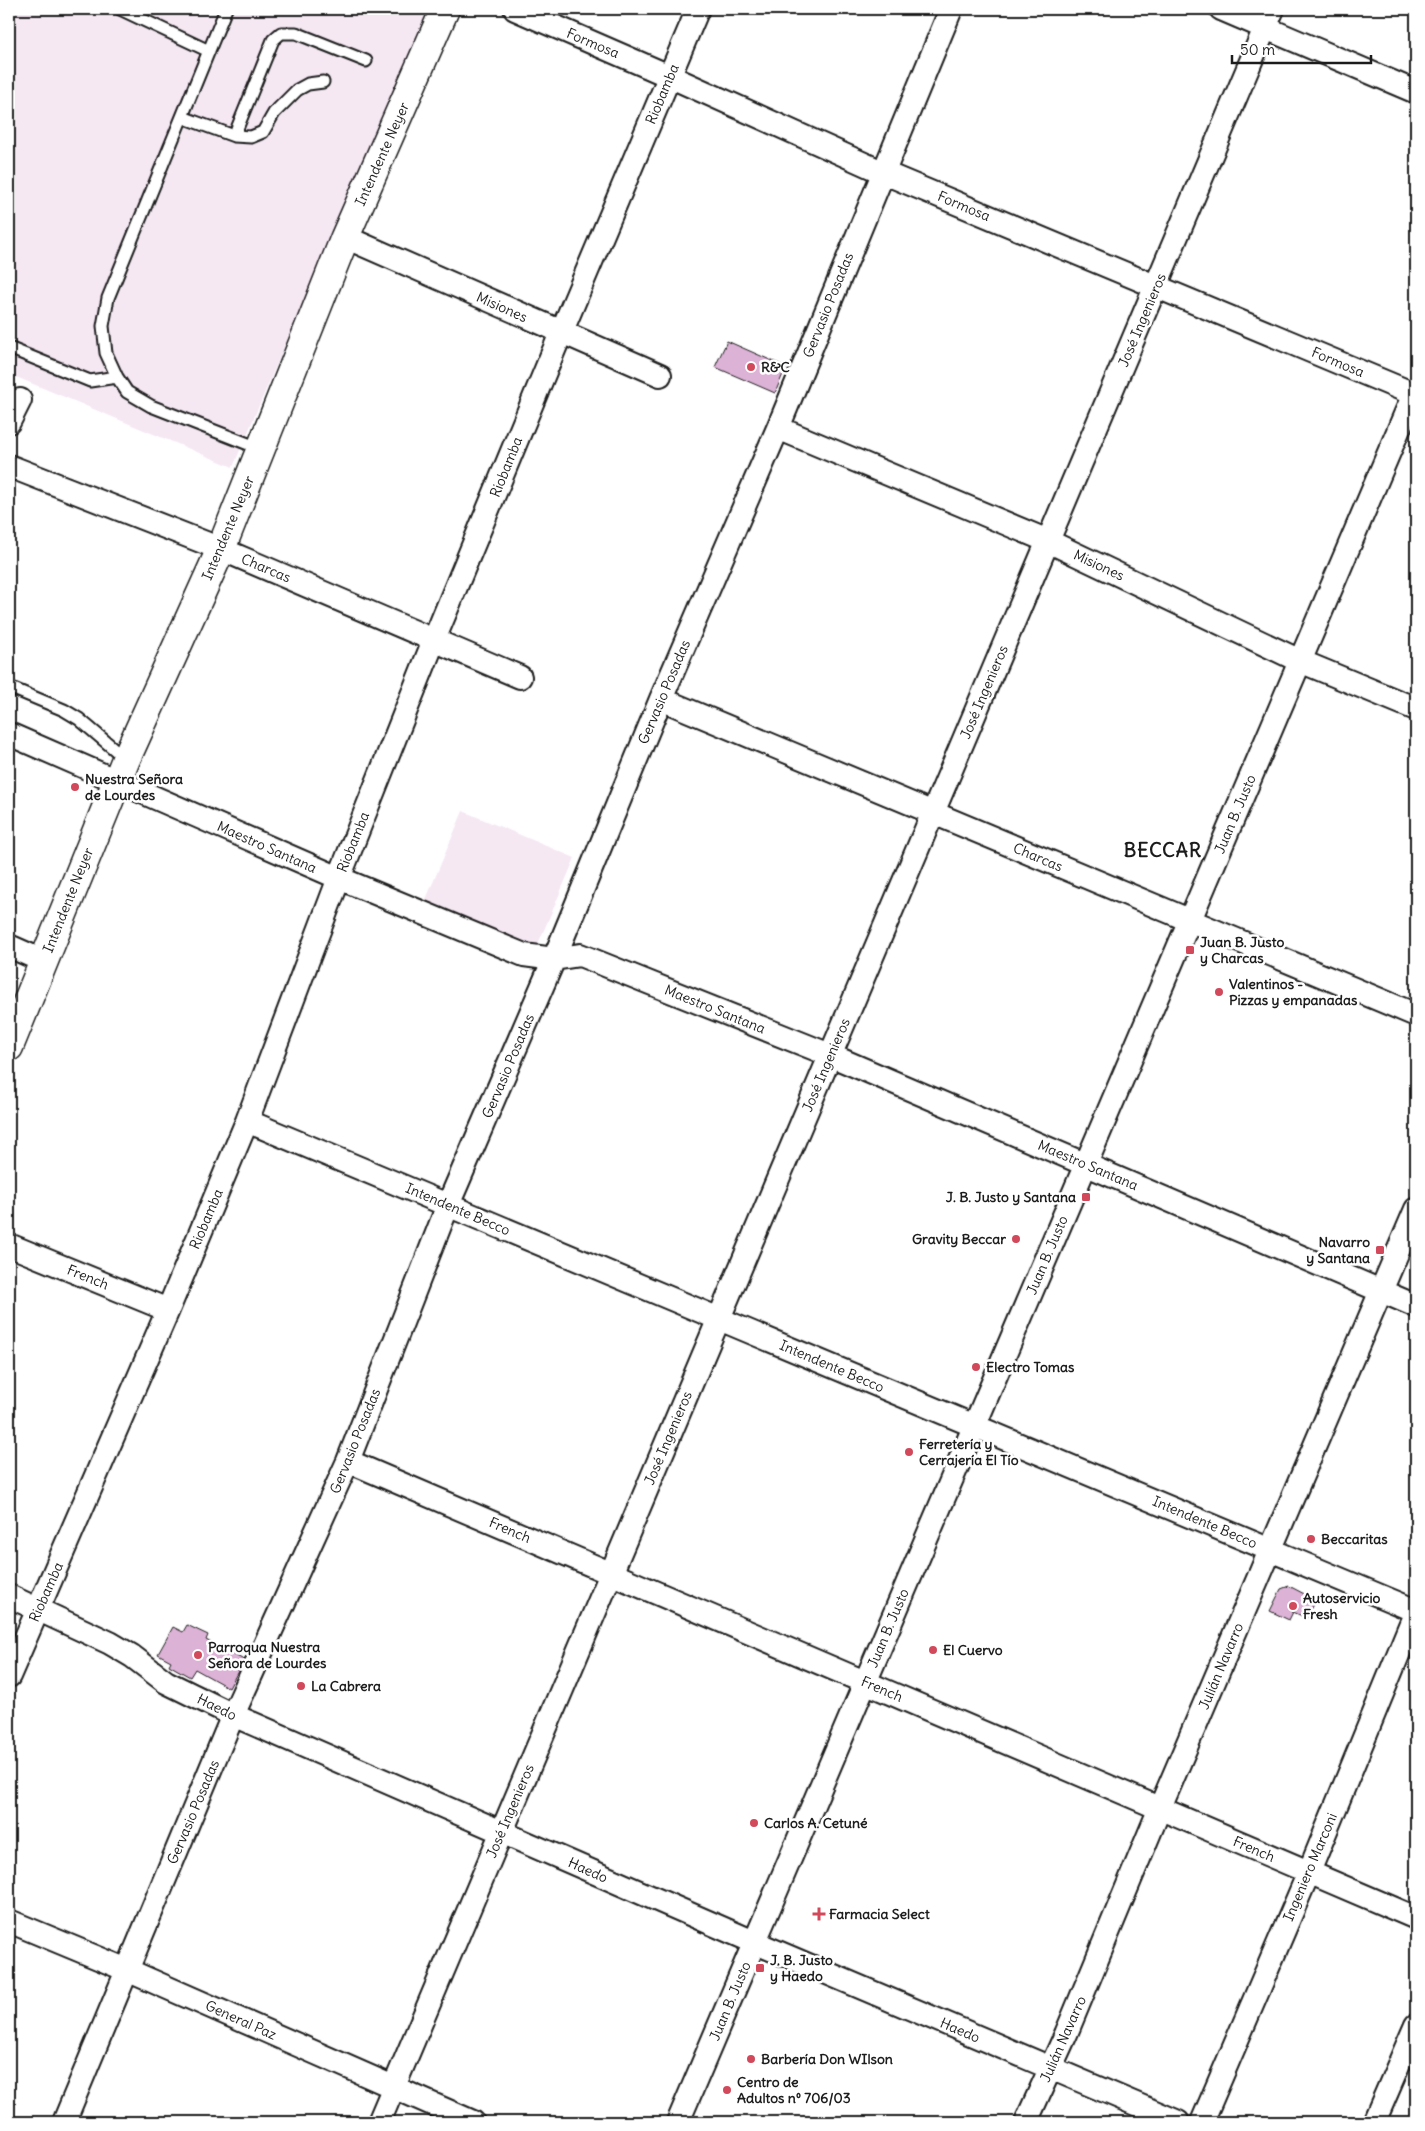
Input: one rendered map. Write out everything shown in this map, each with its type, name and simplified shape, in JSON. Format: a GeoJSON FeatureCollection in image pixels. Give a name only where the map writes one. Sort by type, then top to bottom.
{"type":"FeatureCollection","features":[{"type":"Feature","properties":{"kind":"street","name":"Intendente Neyer"},"geometry":{"type":"LineString","coordinates":[[9,1047],[122,770],[221,549],[345,237],[445,9]]}},
{"type":"Feature","properties":{"kind":"street","name":"Formosa"},"geometry":{"type":"LineString","coordinates":[[515,9],[670,76],[882,172],[1415,393]]}},
{"type":"Feature","properties":{"kind":"street","name":"Riobamba"},"geometry":{"type":"LineString","coordinates":[[9,1676],[168,1310],[247,1121],[339,878],[434,640],[698,9]]}},
{"type":"Feature","properties":{"kind":"street","name":"Gervasio Posadas"},"geometry":{"type":"LineString","coordinates":[[64,2122],[233,1715],[348,1460],[448,1205],[554,959],[661,698],[778,428],[882,172],[951,9]]}},
{"type":"Feature","properties":{"kind":"street"},"geometry":{"type":"LineString","coordinates":[[1221,9],[1269,18],[1416,92]]}},
{"type":"Feature","properties":{"kind":"street","name":"José Ingenieros"},"geometry":{"type":"LineString","coordinates":[[379,2122],[1269,18]]}},
{"type":"Feature","properties":{"kind":"street","name":"Misiones"},"geometry":{"type":"LineString","coordinates":[[345,237],[660,375]]}},
{"type":"Feature","properties":{"kind":"street","name":"Juan B. Justo"},"geometry":{"type":"LineString","coordinates":[[678,2122],[1415,393]]}},
{"type":"Feature","properties":{"kind":"street"},"geometry":{"type":"LineString","coordinates":[[9,422],[20,400]]}},
{"type":"Feature","properties":{"kind":"street","name":"Misiones"},"geometry":{"type":"LineString","coordinates":[[778,428],[1048,541],[1300,661],[1416,709]]}},
{"type":"Feature","properties":{"kind":"street","name":"Charcas"},"geometry":{"type":"LineString","coordinates":[[9,466],[221,549],[520,677]]}},
{"type":"Feature","properties":{"kind":"street","name":"Charcas"},"geometry":{"type":"LineString","coordinates":[[661,698],[1416,1015]]}},
{"type":"Feature","properties":{"kind":"street","name":"Maestro Santana"},"geometry":{"type":"LineString","coordinates":[[9,734],[122,770],[339,878],[524,955],[554,959],[580,955],[830,1055],[1416,1306]]}},
{"type":"Feature","properties":{"kind":"street"},"geometry":{"type":"LineString","coordinates":[[9,946],[44,961]]}},
{"type":"Feature","properties":{"kind":"street","name":"Intendente Becco"},"geometry":{"type":"LineString","coordinates":[[247,1121],[1416,1611]]}},
{"type":"Feature","properties":{"kind":"street","name":"Julián Navarro"},"geometry":{"type":"LineString","coordinates":[[1026,2122],[1070,2025],[1160,1808],[1416,1209]]}},
{"type":"Feature","properties":{"kind":"street","name":"French"},"geometry":{"type":"LineString","coordinates":[[9,1245],[168,1310]]}},
{"type":"Feature","properties":{"kind":"street","name":"French"},"geometry":{"type":"LineString","coordinates":[[348,1460],[1416,1918]]}},
{"type":"Feature","properties":{"kind":"street","name":"Haedo"},"geometry":{"type":"LineString","coordinates":[[9,1596],[39,1608],[110,1643],[132,1656],[166,1682],[233,1715],[754,1942],[1178,2122]]}},
{"type":"Feature","properties":{"kind":"street","name":"Ingeniero Marconi"},"geometry":{"type":"LineString","coordinates":[[1202,2122],[1309,1872],[1416,1611]]}},
{"type":"Feature","properties":{"kind":"street","name":"General Paz"},"geometry":{"type":"LineString","coordinates":[[9,1921],[127,1970],[473,2122]]}},
{"type":"Feature","properties":{"kind":"street"},"geometry":{"type":"LineString","coordinates":[[1374,2122],[1416,2026]]}},
{"type":"Feature","properties":{"kind":"lane"},"geometry":{"type":"LineString","coordinates":[[120,9],[209,51]]}},
{"type":"Feature","properties":{"kind":"lane"},"geometry":{"type":"LineString","coordinates":[[226,9],[108,298],[103,326],[106,353],[117,377],[127,392],[152,406],[261,449]]}},
{"type":"Feature","properties":{"kind":"lane"},"geometry":{"type":"LineString","coordinates":[[234,136],[273,40],[281,32],[296,33],[366,61]]}},
{"type":"Feature","properties":{"kind":"lane"},"geometry":{"type":"LineString","coordinates":[[182,117],[234,136],[251,137],[263,132],[274,114],[297,90],[308,84],[323,82]]}},
{"type":"Feature","properties":{"kind":"lane"},"geometry":{"type":"LineString","coordinates":[[9,348],[90,381],[117,377]]}},
{"type":"Feature","properties":{"kind":"lane"},"geometry":{"type":"LineString","coordinates":[[9,687],[64,710],[79,719],[122,770]]}},
{"type":"Feature","properties":{"kind":"shaded area"},"geometry":{"type":"Polygon","coordinates":[[[9,9],[428,9],[233,467],[9,374],[9,9]]]}},
{"type":"Feature","properties":{"kind":"shaded area"},"geometry":{"type":"Polygon","coordinates":[[[463,811],[575,858],[535,951],[424,904],[463,811]]]}},
{"type":"Feature","properties":{"kind":"building","name":"R&C"},"geometry":{"type":"Polygon","coordinates":[[[727,341],[786,367],[775,393],[715,367],[727,341]]]}},
{"type":"Feature","properties":{"kind":"building","name":"Autoservicio Fresh"},"geometry":{"type":"Polygon","coordinates":[[[1289,1586],[1316,1600],[1307,1618],[1293,1612],[1289,1620],[1270,1611],[1281,1589],[1289,1586]]]}},
{"type":"Feature","properties":{"kind":"building","name":"Parroqua Nuestra Señora de Lourdes"},"geometry":{"type":"Polygon","coordinates":[[[187,1625],[208,1635],[206,1640],[244,1660],[229,1688],[195,1669],[190,1677],[169,1665],[171,1661],[158,1654],[173,1627],[183,1632],[187,1625]]]}},
{"type":"Feature","properties":{"kind":"place","name":"R&C"},"geometry":{"type":"Point","coordinates":[751,367]}},
{"type":"Feature","properties":{"kind":"place","name":"Nuestra Señora de Lourdes"},"geometry":{"type":"Point","coordinates":[75,787]}},
{"type":"Feature","properties":{"kind":"place","name":"Juan B. Justo y Charcas"},"geometry":{"type":"Point","coordinates":[1190,950]}},
{"type":"Feature","properties":{"kind":"place","name":"Valentinos - Pizzas y empanadas"},"geometry":{"type":"Point","coordinates":[1219,992]}},
{"type":"Feature","properties":{"kind":"place","name":"J. B. Justo y Santana"},"geometry":{"type":"Point","coordinates":[1086,1197]}},
{"type":"Feature","properties":{"kind":"place","name":"Gravity Beccar"},"geometry":{"type":"Point","coordinates":[1016,1239]}},
{"type":"Feature","properties":{"kind":"place","name":"Navarro y Santana"},"geometry":{"type":"Point","coordinates":[1380,1250]}},
{"type":"Feature","properties":{"kind":"place","name":"Electro Tomas"},"geometry":{"type":"Point","coordinates":[976,1367]}},
{"type":"Feature","properties":{"kind":"place","name":"Ferretería y Cerrajería El Tío"},"geometry":{"type":"Point","coordinates":[909,1452]}},
{"type":"Feature","properties":{"kind":"place","name":"Beccaritas"},"geometry":{"type":"Point","coordinates":[1311,1539]}},
{"type":"Feature","properties":{"kind":"place","name":"Autoservicio Fresh"},"geometry":{"type":"Point","coordinates":[1293,1606]}},
{"type":"Feature","properties":{"kind":"place","name":"El Cuervo"},"geometry":{"type":"Point","coordinates":[933,1650]}},
{"type":"Feature","properties":{"kind":"place","name":"Parroqua Nuestra Señora de Lourdes"},"geometry":{"type":"Point","coordinates":[198,1655]}},
{"type":"Feature","properties":{"kind":"place","name":"La Cabrera"},"geometry":{"type":"Point","coordinates":[301,1686]}},
{"type":"Feature","properties":{"kind":"place","name":"Carlos A. Cetuné"},"geometry":{"type":"Point","coordinates":[754,1823]}},
{"type":"Feature","properties":{"kind":"place","name":"Farmacia Select"},"geometry":{"type":"Point","coordinates":[819,1914]}},
{"type":"Feature","properties":{"kind":"place","name":"J. B. Justo y Haedo"},"geometry":{"type":"Point","coordinates":[760,1968]}},
{"type":"Feature","properties":{"kind":"place","name":"Barbería Don WIlson"},"geometry":{"type":"Point","coordinates":[751,2059]}},
{"type":"Feature","properties":{"kind":"place","name":"Centro de Adultos nº 706/03"},"geometry":{"type":"Point","coordinates":[727,2090]}},
{"type":"Feature","properties":{"kind":"district","name":"BECCAR"},"geometry":{"type":"Point","coordinates":[1163,850]}}]}
